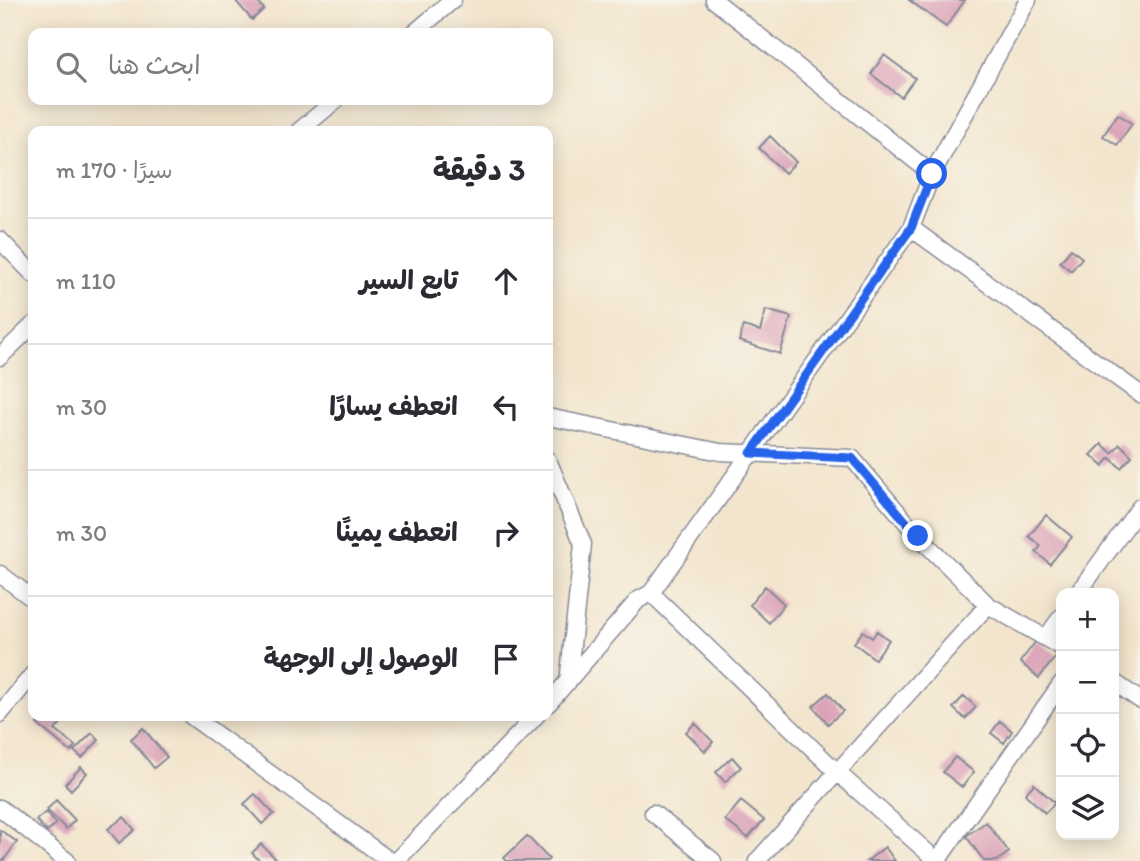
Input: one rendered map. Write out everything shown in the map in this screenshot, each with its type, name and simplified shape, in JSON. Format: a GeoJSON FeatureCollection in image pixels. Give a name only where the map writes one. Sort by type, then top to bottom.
{"type":"FeatureCollection","features":[{"type":"Feature","properties":{"kind":"street"},"geometry":{"type":"LineString","coordinates":[[420,28],[453,0]]}},
{"type":"Feature","properties":{"kind":"street"},"geometry":{"type":"LineString","coordinates":[[714,0],[932,174]]}},
{"type":"Feature","properties":{"kind":"street"},"geometry":{"type":"LineString","coordinates":[[553,698],[638,600],[651,593],[911,228],[932,174],[1028,0]]}},
{"type":"Feature","properties":{"kind":"street"},"geometry":{"type":"LineString","coordinates":[[305,126],[330,105]]}},
{"type":"Feature","properties":{"kind":"street"},"geometry":{"type":"LineString","coordinates":[[911,228],[1140,394]]}},
{"type":"Feature","properties":{"kind":"street"},"geometry":{"type":"LineString","coordinates":[[0,240],[28,269]]}},
{"type":"Feature","properties":{"kind":"street"},"geometry":{"type":"LineString","coordinates":[[0,357],[28,330]]}},
{"type":"Feature","properties":{"kind":"street"},"geometry":{"type":"LineString","coordinates":[[553,417],[720,452],[852,458],[918,536],[988,605],[1056,644]]}},
{"type":"Feature","properties":{"kind":"street"},"geometry":{"type":"LineString","coordinates":[[553,472],[583,544],[568,682]]}},
{"type":"Feature","properties":{"kind":"street"},"geometry":{"type":"LineString","coordinates":[[1082,588],[1140,506]]}},
{"type":"Feature","properties":{"kind":"street"},"geometry":{"type":"LineString","coordinates":[[0,574],[28,595]]}},
{"type":"Feature","properties":{"kind":"street"},"geometry":{"type":"LineString","coordinates":[[651,593],[838,773],[937,861],[1056,691]]}},
{"type":"Feature","properties":{"kind":"street"},"geometry":{"type":"LineString","coordinates":[[757,861],[988,605]]}},
{"type":"Feature","properties":{"kind":"street"},"geometry":{"type":"LineString","coordinates":[[1046,638],[1056,624]]}},
{"type":"Feature","properties":{"kind":"street"},"geometry":{"type":"LineString","coordinates":[[0,714],[28,680]]}},
{"type":"Feature","properties":{"kind":"street"},"geometry":{"type":"LineString","coordinates":[[1119,685],[1140,700]]}},
{"type":"Feature","properties":{"kind":"street"},"geometry":{"type":"LineString","coordinates":[[198,721],[390,861]]}},
{"type":"Feature","properties":{"kind":"street"},"geometry":{"type":"LineString","coordinates":[[396,861],[531,721]]}},
{"type":"Feature","properties":{"kind":"street"},"geometry":{"type":"LineString","coordinates":[[0,808],[67,861]]}},
{"type":"Feature","properties":{"kind":"street"},"geometry":{"type":"LineString","coordinates":[[653,813],[713,861]]}},
{"type":"Feature","properties":{"kind":"building"},"geometry":{"type":"Polygon","coordinates":[[[235,0],[256,0],[264,9],[252,20],[235,0]]]}},
{"type":"Feature","properties":{"kind":"building"},"geometry":{"type":"Polygon","coordinates":[[[909,0],[965,0],[946,27],[909,0]]]}},
{"type":"Feature","properties":{"kind":"building"},"geometry":{"type":"Polygon","coordinates":[[[884,55],[915,78],[901,97],[871,74],[884,55]]]}},
{"type":"Feature","properties":{"kind":"building"},"geometry":{"type":"Polygon","coordinates":[[[1118,114],[1132,124],[1117,145],[1103,136],[1118,114]]]}},
{"type":"Feature","properties":{"kind":"building"},"geometry":{"type":"Polygon","coordinates":[[[770,136],[796,162],[785,173],[759,148],[770,136]]]}},
{"type":"Feature","properties":{"kind":"building"},"geometry":{"type":"Polygon","coordinates":[[[1071,249],[1082,258],[1071,271],[1060,262],[1071,249]]]}},
{"type":"Feature","properties":{"kind":"building"},"geometry":{"type":"Polygon","coordinates":[[[766,310],[791,317],[780,354],[739,341],[743,326],[760,331],[766,310]]]}},
{"type":"Feature","properties":{"kind":"building"},"geometry":{"type":"Polygon","coordinates":[[[1102,444],[1112,453],[1120,444],[1132,456],[1121,468],[1110,458],[1103,466],[1091,455],[1102,444]]]}},
{"type":"Feature","properties":{"kind":"building"},"geometry":{"type":"Polygon","coordinates":[[[1046,515],[1072,537],[1050,564],[1036,552],[1041,546],[1029,536],[1046,515]]]}},
{"type":"Feature","properties":{"kind":"building"},"geometry":{"type":"Polygon","coordinates":[[[765,586],[784,604],[769,623],[750,605],[765,586]]]}},
{"type":"Feature","properties":{"kind":"building"},"geometry":{"type":"Polygon","coordinates":[[[863,631],[872,638],[877,631],[889,640],[875,659],[854,643],[863,631]]]}},
{"type":"Feature","properties":{"kind":"building"},"geometry":{"type":"Polygon","coordinates":[[[1037,640],[1056,654],[1039,678],[1020,662],[1037,640]]]}},
{"type":"Feature","properties":{"kind":"building"},"geometry":{"type":"Polygon","coordinates":[[[828,693],[843,711],[828,724],[813,706],[828,693]]]}},
{"type":"Feature","properties":{"kind":"building"},"geometry":{"type":"Polygon","coordinates":[[[964,696],[976,707],[965,719],[953,708],[964,696]]]}},
{"type":"Feature","properties":{"kind":"building"},"geometry":{"type":"Polygon","coordinates":[[[40,721],[63,721],[55,730],[75,746],[71,752],[37,724],[40,721]]]}},
{"type":"Feature","properties":{"kind":"building"},"geometry":{"type":"Polygon","coordinates":[[[1000,721],[1012,731],[1004,743],[991,733],[1000,721]]]}},
{"type":"Feature","properties":{"kind":"building"},"geometry":{"type":"Polygon","coordinates":[[[695,723],[713,742],[705,751],[686,732],[695,723]]]}},
{"type":"Feature","properties":{"kind":"building"},"geometry":{"type":"Polygon","coordinates":[[[143,728],[167,757],[154,768],[131,739],[143,728]]]}},
{"type":"Feature","properties":{"kind":"building"},"geometry":{"type":"Polygon","coordinates":[[[92,733],[99,740],[82,758],[74,751],[92,733]]]}},
{"type":"Feature","properties":{"kind":"building"},"geometry":{"type":"Polygon","coordinates":[[[732,757],[741,767],[725,782],[716,772],[732,757]]]}},
{"type":"Feature","properties":{"kind":"building"},"geometry":{"type":"Polygon","coordinates":[[[955,757],[974,772],[962,787],[943,772],[955,757]]]}},
{"type":"Feature","properties":{"kind":"building"},"geometry":{"type":"Polygon","coordinates":[[[81,767],[87,773],[71,790],[65,784],[81,767]]]}},
{"type":"Feature","properties":{"kind":"building"},"geometry":{"type":"Polygon","coordinates":[[[1034,784],[1055,803],[1045,813],[1025,794],[1034,784]]]}},
{"type":"Feature","properties":{"kind":"building"},"geometry":{"type":"Polygon","coordinates":[[[255,794],[274,814],[262,824],[244,804],[255,794]]]}},
{"type":"Feature","properties":{"kind":"building"},"geometry":{"type":"Polygon","coordinates":[[[56,800],[75,820],[66,829],[47,810],[56,800]]]}},
{"type":"Feature","properties":{"kind":"building"},"geometry":{"type":"Polygon","coordinates":[[[741,801],[764,820],[748,838],[725,820],[741,801]]]}},
{"type":"Feature","properties":{"kind":"building"},"geometry":{"type":"Polygon","coordinates":[[[46,812],[56,824],[47,832],[36,820],[46,812]]]}},
{"type":"Feature","properties":{"kind":"building"},"geometry":{"type":"Polygon","coordinates":[[[124,817],[135,830],[119,843],[108,829],[124,817]]]}},
{"type":"Feature","properties":{"kind":"building"},"geometry":{"type":"Polygon","coordinates":[[[986,822],[1009,852],[997,861],[984,861],[966,836],[986,822]]]}},
{"type":"Feature","properties":{"kind":"building"},"geometry":{"type":"Polygon","coordinates":[[[0,830],[17,842],[3,861],[0,860],[0,830]]]}},
{"type":"Feature","properties":{"kind":"building"},"geometry":{"type":"Polygon","coordinates":[[[527,836],[549,859],[507,861],[504,858],[527,836]]]}},
{"type":"Feature","properties":{"kind":"building"},"geometry":{"type":"Polygon","coordinates":[[[261,844],[276,859],[274,861],[260,861],[252,853],[261,844]]]}},
{"type":"Feature","properties":{"kind":"building"},"geometry":{"type":"Polygon","coordinates":[[[885,847],[895,861],[867,861],[885,847]]]}},
{"type":"Feature","properties":{"kind":"route"},"geometry":{"type":"LineString","coordinates":[[918,536],[852,458],[751,453],[911,228],[932,174]]}}]}
